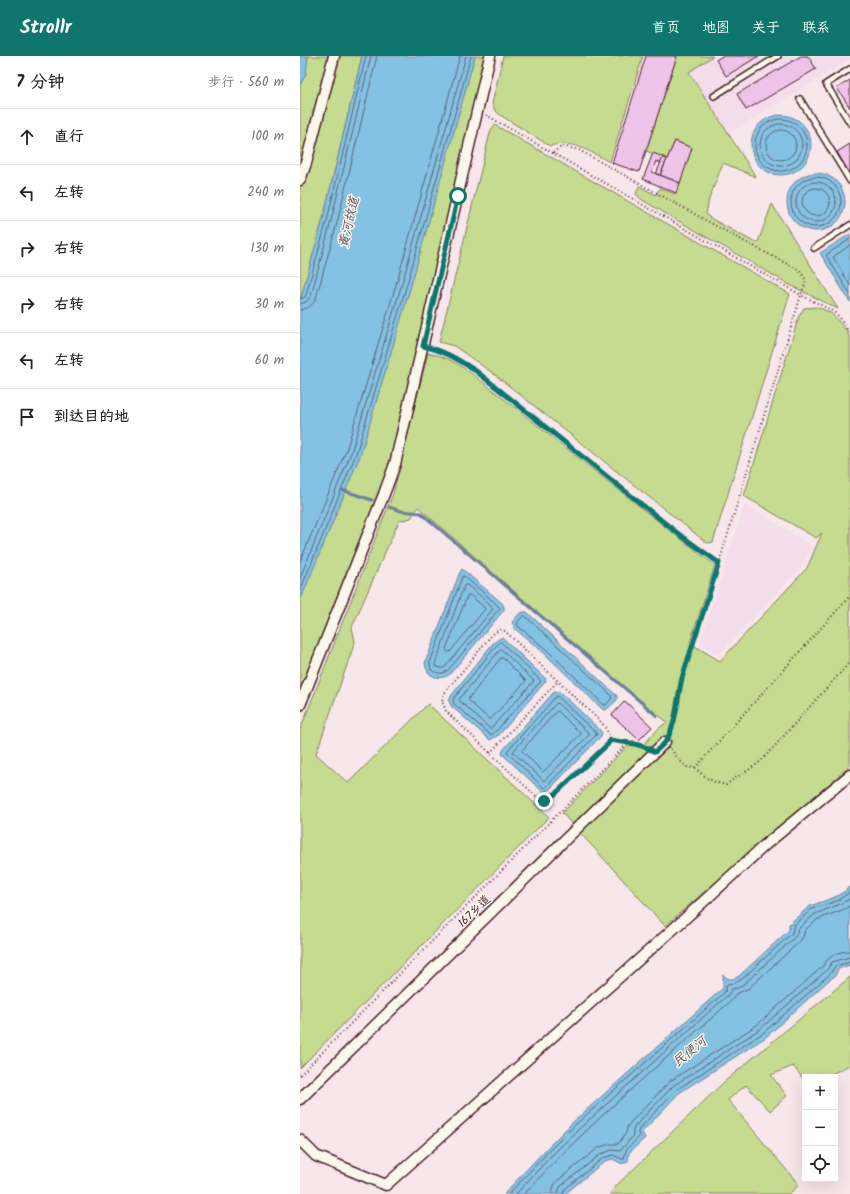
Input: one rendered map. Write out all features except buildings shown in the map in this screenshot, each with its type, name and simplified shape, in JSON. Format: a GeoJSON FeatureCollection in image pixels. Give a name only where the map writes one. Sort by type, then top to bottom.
{"type":"FeatureCollection","features":[{"type":"Feature","properties":{"kind":"street"},"geometry":{"type":"LineString","coordinates":[[300,180],[306,163],[334,56]]}},
{"type":"Feature","properties":{"kind":"street"},"geometry":{"type":"LineString","coordinates":[[300,705],[395,464],[490,56]]}},
{"type":"Feature","properties":{"kind":"street","name":"167乡道"},"geometry":{"type":"LineString","coordinates":[[300,1099],[665,742]]}},
{"type":"Feature","properties":{"kind":"street"},"geometry":{"type":"LineString","coordinates":[[300,1140],[316,1156],[386,1185],[765,845],[850,775]]}},
{"type":"Feature","properties":{"kind":"lane"},"geometry":{"type":"LineString","coordinates":[[714,96],[778,56]]}},
{"type":"Feature","properties":{"kind":"lane"},"geometry":{"type":"LineString","coordinates":[[850,69],[826,84],[850,123]]}},
{"type":"Feature","properties":{"kind":"lane"},"geometry":{"type":"LineString","coordinates":[[800,99],[850,181]]}},
{"type":"Feature","properties":{"kind":"lane"},"geometry":{"type":"LineString","coordinates":[[814,248],[850,225]]}},
{"type":"Feature","properties":{"kind":"path"},"geometry":{"type":"LineString","coordinates":[[478,111],[801,295],[833,311],[840,318],[850,334]]}},
{"type":"Feature","properties":{"kind":"path"},"geometry":{"type":"LineString","coordinates":[[553,153],[559,148],[565,147],[579,150],[797,269],[805,276],[806,282],[682,678],[678,694],[676,717],[665,742],[678,759],[687,767],[695,768],[708,779],[718,784],[726,785],[734,778],[757,764],[850,662]]}},
{"type":"Feature","properties":{"kind":"path"},"geometry":{"type":"LineString","coordinates":[[423,346],[437,349],[446,353],[476,371],[676,532],[719,563]]}},
{"type":"Feature","properties":{"kind":"path"},"geometry":{"type":"LineString","coordinates":[[695,768],[850,596]]}},
{"type":"Feature","properties":{"kind":"path"},"geometry":{"type":"LineString","coordinates":[[501,630],[505,631],[602,723],[609,734],[610,740],[608,744],[553,796],[544,801],[540,800],[446,711],[442,701],[443,695],[495,632],[501,630]]}},
{"type":"Feature","properties":{"kind":"path"},"geometry":{"type":"LineString","coordinates":[[490,753],[558,681]]}},
{"type":"Feature","properties":{"kind":"path"},"geometry":{"type":"LineString","coordinates":[[610,740],[634,743],[647,747],[655,752]]}},
{"type":"Feature","properties":{"kind":"path"},"geometry":{"type":"LineString","coordinates":[[300,1075],[628,743]]}},
{"type":"Feature","properties":{"kind":"shaded area"},"geometry":{"type":"Polygon","coordinates":[[[713,56],[850,56],[850,59],[729,134],[689,71],[713,56]]]}},
{"type":"Feature","properties":{"kind":"shaded area"},"geometry":{"type":"Polygon","coordinates":[[[745,504],[812,546],[803,565],[719,655],[700,644],[745,504]]]}},
{"type":"Feature","properties":{"kind":"green space"},"geometry":{"type":"Polygon","coordinates":[[[300,56],[362,56],[323,219],[300,301],[300,56]]]}},
{"type":"Feature","properties":{"kind":"green space"},"geometry":{"type":"Polygon","coordinates":[[[475,56],[485,56],[388,468],[300,690],[300,594],[475,56]]]}},
{"type":"Feature","properties":{"kind":"green space"},"geometry":{"type":"Polygon","coordinates":[[[503,56],[643,56],[610,162],[574,145],[559,144],[550,146],[500,115],[492,104],[503,56]]]}},
{"type":"Feature","properties":{"kind":"green space"},"geometry":{"type":"Polygon","coordinates":[[[677,56],[713,56],[689,72],[756,177],[723,163],[709,199],[706,214],[710,218],[754,242],[758,242],[772,204],[838,309],[792,286],[642,200],[636,194],[639,186],[656,195],[660,188],[675,194],[692,148],[675,141],[667,159],[646,151],[677,56]]]}},
{"type":"Feature","properties":{"kind":"green space"},"geometry":{"type":"Polygon","coordinates":[[[495,125],[790,294],[713,542],[707,543],[494,374],[454,346],[439,342],[489,137],[491,130],[495,125]]]}},
{"type":"Feature","properties":{"kind":"green space"},"geometry":{"type":"Polygon","coordinates":[[[818,307],[831,313],[844,327],[850,337],[850,766],[665,926],[562,813],[633,740],[641,747],[659,728],[667,722],[607,673],[418,507],[411,518],[399,521],[352,627],[355,642],[316,754],[348,783],[428,704],[549,817],[300,1068],[300,730],[393,494],[428,353],[441,356],[464,368],[475,376],[715,565],[690,643],[720,661],[807,568],[822,533],[816,538],[744,496],[799,316],[804,308],[818,307]]]}},
{"type":"Feature","properties":{"kind":"green space"},"geometry":{"type":"Polygon","coordinates":[[[850,977],[850,1065],[831,1074],[802,1074],[802,1077],[793,1066],[771,1075],[787,1096],[770,1111],[746,1085],[728,1100],[799,1185],[789,1194],[610,1194],[616,1186],[724,1082],[850,977]]]}},
{"type":"Feature","properties":{"kind":"water"},"geometry":{"type":"Polygon","coordinates":[[[300,56],[308,56],[306,74],[300,85],[300,56]]]}},
{"type":"Feature","properties":{"kind":"water","name":"黄河故道"},"geometry":{"type":"Polygon","coordinates":[[[362,56],[475,56],[412,282],[360,456],[300,601],[300,301],[323,219],[362,56]]]}},
{"type":"Feature","properties":{"kind":"water"},"geometry":{"type":"Polygon","coordinates":[[[775,115],[787,115],[798,120],[806,128],[811,139],[809,157],[798,170],[787,175],[775,175],[764,170],[756,162],[751,151],[751,139],[756,128],[764,120],[775,115]]]}},
{"type":"Feature","properties":{"kind":"water"},"geometry":{"type":"Polygon","coordinates":[[[810,173],[822,173],[837,181],[845,196],[845,208],[837,223],[822,231],[810,231],[795,223],[787,208],[787,196],[795,181],[810,173]]]}},
{"type":"Feature","properties":{"kind":"water"},"geometry":{"type":"Polygon","coordinates":[[[850,234],[850,302],[820,253],[850,234]]]}},
{"type":"Feature","properties":{"kind":"water"},"geometry":{"type":"Polygon","coordinates":[[[462,569],[502,603],[504,610],[449,675],[445,677],[433,676],[428,671],[425,663],[462,569]]]}},
{"type":"Feature","properties":{"kind":"water"},"geometry":{"type":"Polygon","coordinates":[[[527,612],[617,696],[617,700],[606,710],[602,709],[544,653],[515,629],[512,622],[520,613],[527,612]]]}},
{"type":"Feature","properties":{"kind":"water"},"geometry":{"type":"Polygon","coordinates":[[[502,637],[545,678],[546,681],[499,735],[490,740],[451,706],[449,701],[451,696],[493,643],[502,637]]]}},
{"type":"Feature","properties":{"kind":"water"},"geometry":{"type":"Polygon","coordinates":[[[557,691],[560,692],[602,733],[601,736],[551,788],[544,793],[502,754],[503,750],[509,743],[553,693],[557,691]]]}},
{"type":"Feature","properties":{"kind":"water","name":"民便河"},"geometry":{"type":"Polygon","coordinates":[[[850,886],[850,965],[838,969],[835,976],[766,1037],[679,1093],[642,1132],[645,1138],[629,1153],[628,1161],[622,1164],[613,1159],[605,1161],[565,1194],[504,1194],[573,1122],[723,988],[723,975],[731,979],[739,976],[789,930],[789,924],[810,906],[835,897],[850,886]]]}},
{"type":"Feature","properties":{"kind":"waterway"},"geometry":{"type":"LineString","coordinates":[[342,490],[372,500]]}},
{"type":"Feature","properties":{"kind":"waterway"},"geometry":{"type":"LineString","coordinates":[[389,507],[401,511],[421,513],[657,716]]}},
{"type":"Feature","properties":{"kind":"route"},"geometry":{"type":"LineString","coordinates":[[458,196],[423,346],[437,349],[446,353],[476,371],[676,532],[719,563],[682,678],[678,694],[676,717],[665,742],[655,752],[647,747],[634,743],[610,740],[608,744],[553,796],[544,801]]}}]}
